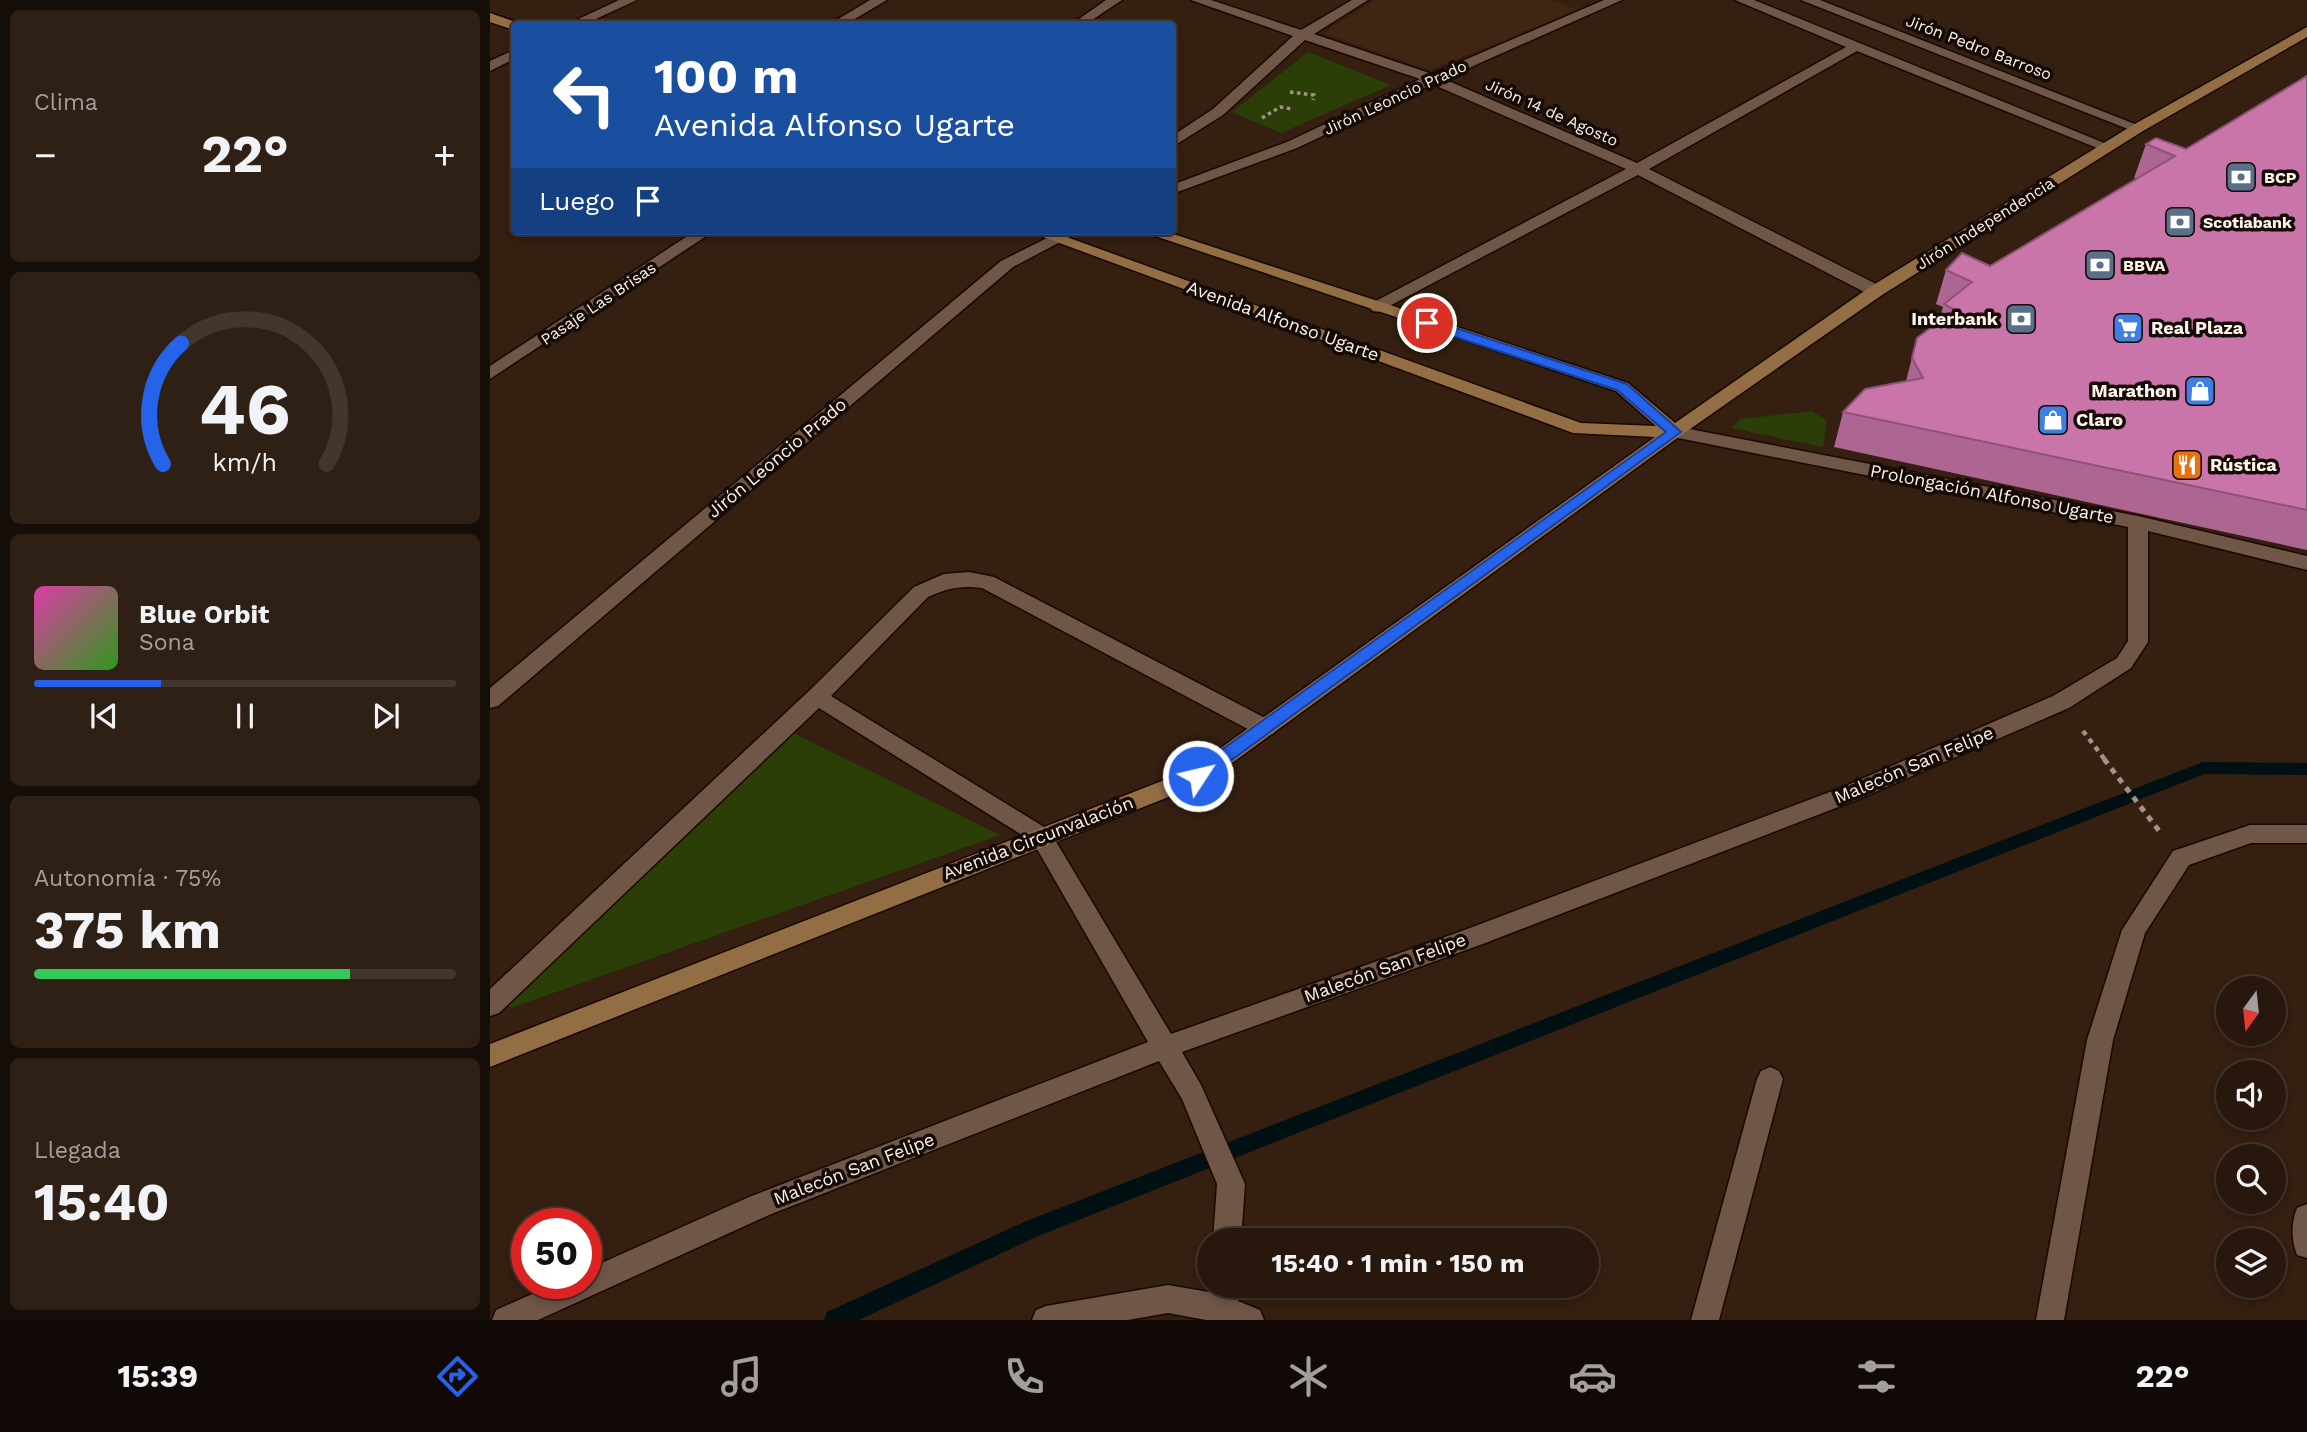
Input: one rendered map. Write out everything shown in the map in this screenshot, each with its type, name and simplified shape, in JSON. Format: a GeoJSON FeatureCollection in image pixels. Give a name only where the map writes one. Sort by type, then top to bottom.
{"type":"FeatureCollection","features":[{"type":"Feature","properties":{"kind":"main road"},"geometry":{"type":"LineString","coordinates":[[490,17],[511,25]]}},
{"type":"Feature","properties":{"kind":"main road","name":"Jirón Independencia"},"geometry":{"type":"LineString","coordinates":[[1674,432],[1876,291],[2138,128],[2307,31]]}},
{"type":"Feature","properties":{"kind":"main road","name":"Avenida Alfonso Ugarte"},"geometry":{"type":"LineString","coordinates":[[1065,235],[1579,429],[1674,432]]}},
{"type":"Feature","properties":{"kind":"main road"},"geometry":{"type":"LineString","coordinates":[[1160,235],[1622,387],[1674,432]]}},
{"type":"Feature","properties":{"kind":"main road","name":"Avenida Circunvalación"},"geometry":{"type":"LineString","coordinates":[[490,1056],[1198,776],[1674,432]]}},
{"type":"Feature","properties":{"kind":"street"},"geometry":{"type":"LineString","coordinates":[[582,21],[630,0]]}},
{"type":"Feature","properties":{"kind":"street"},"geometry":{"type":"LineString","coordinates":[[842,21],[880,0]]}},
{"type":"Feature","properties":{"kind":"street"},"geometry":{"type":"LineString","coordinates":[[1083,21],[1115,0]]}},
{"type":"Feature","properties":{"kind":"street","name":"Jirón 14 de Agosto"},"geometry":{"type":"LineString","coordinates":[[1198,0],[1432,78],[1638,169],[1876,291]]}},
{"type":"Feature","properties":{"kind":"street"},"geometry":{"type":"LineString","coordinates":[[1176,140],[1218,112],[1303,35],[1361,0]]}},
{"type":"Feature","properties":{"kind":"street","name":"Jirón Leoncio Prado"},"geometry":{"type":"LineString","coordinates":[[1176,188],[1292,145],[1432,78],[1615,0]]}},
{"type":"Feature","properties":{"kind":"street"},"geometry":{"type":"LineString","coordinates":[[1742,0],[2107,147]]}},
{"type":"Feature","properties":{"kind":"street","name":"Jirón Pedro Barroso"},"geometry":{"type":"LineString","coordinates":[[1808,0],[2138,128]]}},
{"type":"Feature","properties":{"kind":"street"},"geometry":{"type":"LineString","coordinates":[[1378,307],[1638,169],[1857,46]]}},
{"type":"Feature","properties":{"kind":"street"},"geometry":{"type":"LineString","coordinates":[[490,67],[511,56]]}},
{"type":"Feature","properties":{"kind":"street","name":"Pasaje Las Brisas"},"geometry":{"type":"LineString","coordinates":[[490,374],[700,235]]}},
{"type":"Feature","properties":{"kind":"street","name":"Jirón Leoncio Prado"},"geometry":{"type":"LineString","coordinates":[[490,700],[1007,264],[1065,235]]}},
{"type":"Feature","properties":{"kind":"street","name":"Prolongación Alfonso Ugarte"},"geometry":{"type":"LineString","coordinates":[[1674,432],[2138,522],[2307,563]]}},
{"type":"Feature","properties":{"kind":"street","name":"Malecón San Felipe"},"geometry":{"type":"LineString","coordinates":[[506,1320],[759,1206],[1165,1047],[1471,938],[1851,793],[2061,702],[2124,663],[2138,642],[2138,522]]}},
{"type":"Feature","properties":{"kind":"street"},"geometry":{"type":"LineString","coordinates":[[490,1005],[817,697],[921,592],[944,581],[969,579],[987,582],[1265,728]]}},
{"type":"Feature","properties":{"kind":"street"},"geometry":{"type":"LineString","coordinates":[[817,697],[1041,836],[1192,1093],[1231,1184],[1228,1228]]}},
{"type":"Feature","properties":{"kind":"street"},"geometry":{"type":"LineString","coordinates":[[2050,1320],[2100,1040],[2134,930],[2181,858],[2250,834],[2307,834]]}},
{"type":"Feature","properties":{"kind":"street"},"geometry":{"type":"LineString","coordinates":[[1705,1320],[1770,1079]]}},
{"type":"Feature","properties":{"kind":"street"},"geometry":{"type":"LineString","coordinates":[[2307,1217],[2307,1245]]}},
{"type":"Feature","properties":{"kind":"street"},"geometry":{"type":"LineString","coordinates":[[1046,1320],[1168,1299],[1197,1298]]}},
{"type":"Feature","properties":{"kind":"street"},"geometry":{"type":"LineString","coordinates":[[1225,1298],[1250,1320]]}},
{"type":"Feature","properties":{"kind":"path"},"geometry":{"type":"LineString","coordinates":[[1281,93],[1298,91],[1314,95],[1311,107]]}},
{"type":"Feature","properties":{"kind":"path"},"geometry":{"type":"LineString","coordinates":[[1277,102],[1280,107]]}},
{"type":"Feature","properties":{"kind":"path"},"geometry":{"type":"LineString","coordinates":[[1260,120],[1280,107],[1302,108]]}},
{"type":"Feature","properties":{"kind":"path"},"geometry":{"type":"LineString","coordinates":[[2061,702],[2181,858]]}},
{"type":"Feature","properties":{"kind":"shaded area"},"geometry":{"type":"Polygon","coordinates":[[[1375,0],[1552,0],[1577,10],[1430,70],[1323,33],[1375,0]]]}},
{"type":"Feature","properties":{"kind":"green space"},"geometry":{"type":"Polygon","coordinates":[[[1308,52],[1391,85],[1281,133],[1232,112],[1308,52]]]}},
{"type":"Feature","properties":{"kind":"green space"},"geometry":{"type":"Polygon","coordinates":[[[1812,411],[1827,421],[1823,447],[1731,428],[1740,419],[1812,411]]]}},
{"type":"Feature","properties":{"kind":"green space"},"geometry":{"type":"Polygon","coordinates":[[[779,726],[1000,835],[511,1008],[491,995],[779,726]]]}},
{"type":"Feature","properties":{"kind":"building","name":"Real Plaza"},"geometry":{"type":"Polygon","coordinates":[[[2307,76],[2307,510],[1843,412],[1865,389],[1923,378],[1912,358],[1917,338],[1933,326],[1964,315],[1944,304],[1972,282],[1946,270],[1962,253],[1990,266],[2175,156],[2146,144],[2156,138],[2186,149],[2307,76]]]}},
{"type":"Feature","properties":{"kind":"waterway"},"geometry":{"type":"LineString","coordinates":[[835,1320],[1031,1229],[2203,768],[2307,769]]}},
{"type":"Feature","properties":{"kind":"place","name":"BCP"},"geometry":{"type":"Point","coordinates":[2241,177]}},
{"type":"Feature","properties":{"kind":"place","name":"Scotiabank"},"geometry":{"type":"Point","coordinates":[2180,222]}},
{"type":"Feature","properties":{"kind":"place","name":"BBVA"},"geometry":{"type":"Point","coordinates":[2100,265]}},
{"type":"Feature","properties":{"kind":"place","name":"Interbank"},"geometry":{"type":"Point","coordinates":[2021,319]}},
{"type":"Feature","properties":{"kind":"place","name":"Real Plaza"},"geometry":{"type":"Point","coordinates":[2128,328]}},
{"type":"Feature","properties":{"kind":"place","name":"Marathon"},"geometry":{"type":"Point","coordinates":[2200,391]}},
{"type":"Feature","properties":{"kind":"place","name":"Claro"},"geometry":{"type":"Point","coordinates":[2053,420]}},
{"type":"Feature","properties":{"kind":"place","name":"Rústica"},"geometry":{"type":"Point","coordinates":[2187,465]}},
{"type":"Feature","properties":{"kind":"route"},"geometry":{"type":"LineString","coordinates":[[1198,776],[1674,432],[1622,387],[1427,323]]}}]}
